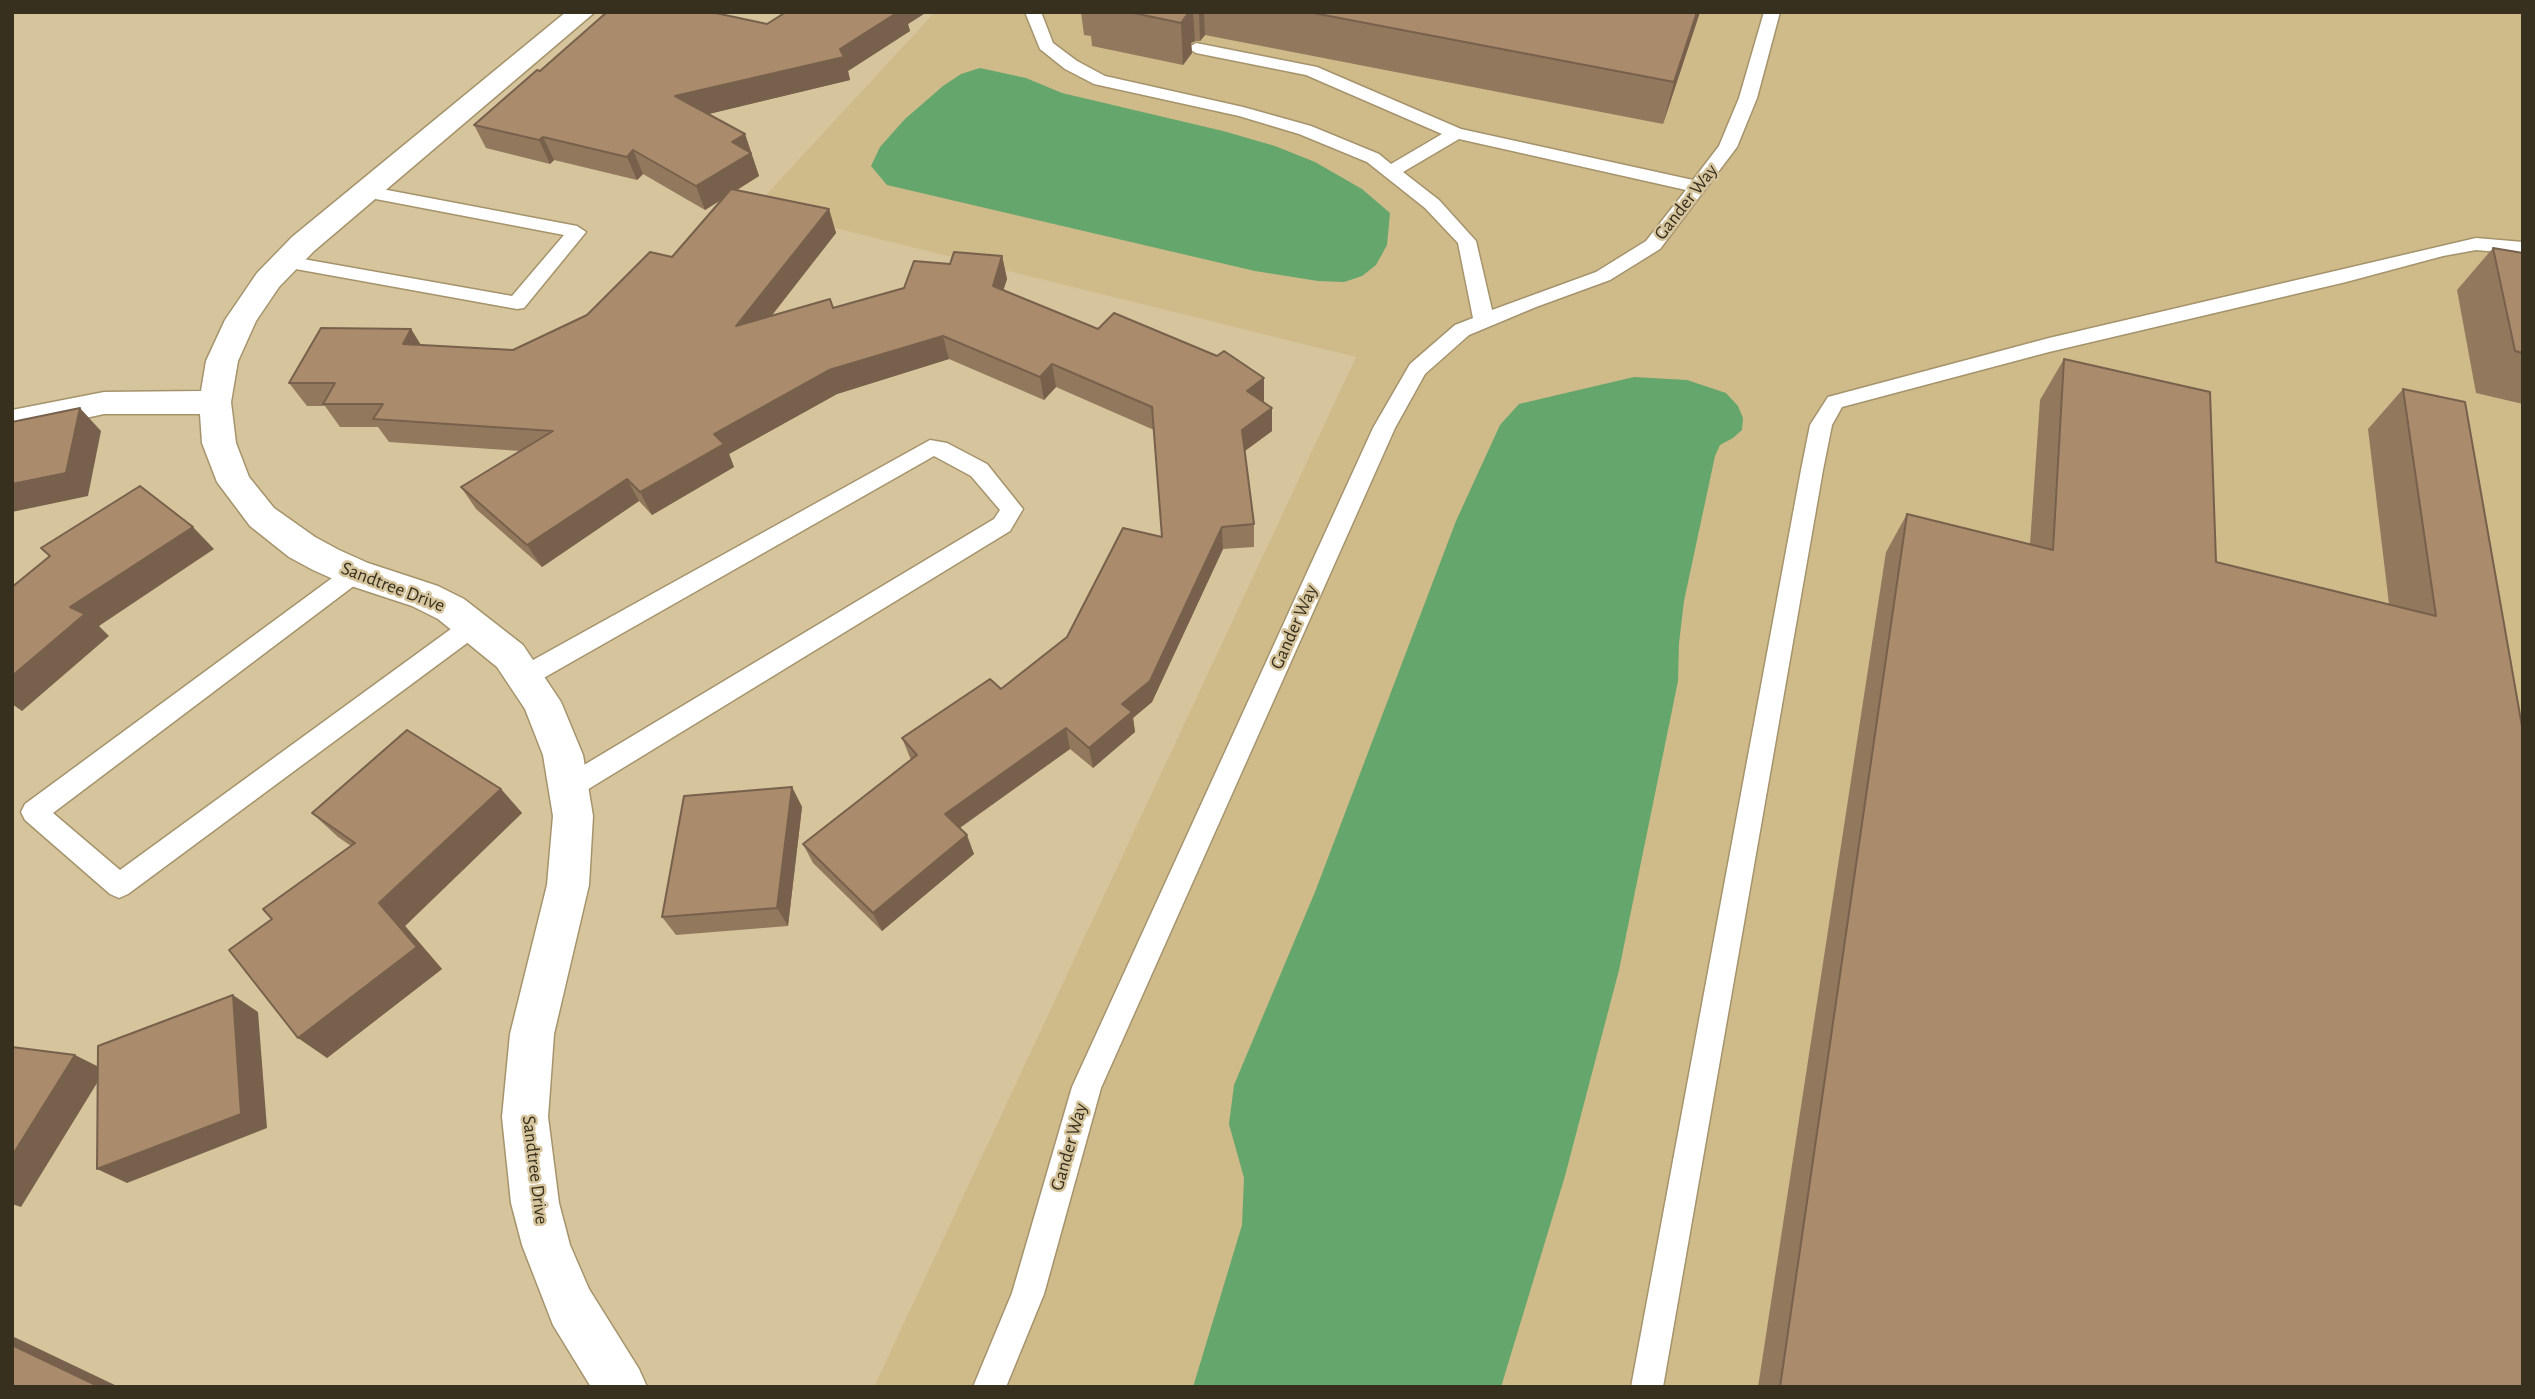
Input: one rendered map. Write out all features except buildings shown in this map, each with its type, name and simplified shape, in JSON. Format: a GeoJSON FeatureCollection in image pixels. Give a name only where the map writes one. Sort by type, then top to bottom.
{"type":"FeatureCollection","features":[{"type":"Feature","properties":{"kind":"street","name":"Sandtree Drive"},"geometry":{"type":"LineString","coordinates":[[582,12],[286,261],[268,281],[241,320],[222,361],[215,402],[219,443],[234,482],[262,517],[302,547],[355,573],[425,596],[474,625],[510,656],[542,702],[563,755],[573,816],[568,885],[532,1034],[526,1117],[535,1203],[546,1245],[571,1307],[621,1387]]}},
{"type":"Feature","properties":{"kind":"street"},"geometry":{"type":"LineString","coordinates":[[12,422],[104,403],[215,402]]}},
{"type":"Feature","properties":{"kind":"lane"},"geometry":{"type":"LineString","coordinates":[[1034,12],[1046,46],[1071,65],[1100,80],[1243,112],[1305,130],[1373,158],[1432,204],[1467,241],[1484,321]]}},
{"type":"Feature","properties":{"kind":"lane","name":"Gander Way"},"geometry":{"type":"LineString","coordinates":[[989,1387],[1028,1294],[1087,1087],[1384,428],[1417,369],[1462,330],[1603,276],[1653,245],[1699,187],[1732,138],[1748,98],[1772,12]]}},
{"type":"Feature","properties":{"kind":"lane"},"geometry":{"type":"LineString","coordinates":[[1196,48],[1311,71],[1456,133],[1699,187]]}},
{"type":"Feature","properties":{"kind":"lane"},"geometry":{"type":"LineString","coordinates":[[1390,172],[1456,133]]}},
{"type":"Feature","properties":{"kind":"lane"},"geometry":{"type":"LineString","coordinates":[[286,261],[517,303],[577,232],[366,192]]}},
{"type":"Feature","properties":{"kind":"lane"},"geometry":{"type":"LineString","coordinates":[[1647,1387],[1812,470],[1821,425],[1835,402],[2049,345],[2346,276],[2442,250],[2476,244],[2523,247]]}},
{"type":"Feature","properties":{"kind":"lane"},"geometry":{"type":"LineString","coordinates":[[524,677],[929,448],[939,448],[979,470],[1012,509],[1002,525],[568,789]]}},
{"type":"Feature","properties":{"kind":"lane"},"geometry":{"type":"LineString","coordinates":[[355,573],[34,812],[119,886],[474,625]]}},
{"type":"Feature","properties":{"kind":"shaded area"},"geometry":{"type":"Polygon","coordinates":[[[935,12],[2523,12],[2523,1387],[874,1387],[1356,357],[754,208],[935,12]]]}},
{"type":"Feature","properties":{"kind":"shaded area"},"geometry":{"type":"Polygon","coordinates":[[[980,68],[1026,78],[1062,93],[1223,131],[1275,146],[1315,162],[1362,189],[1390,213],[1387,245],[1376,265],[1362,276],[1344,282],[1318,281],[1255,271],[887,185],[871,166],[880,147],[905,119],[943,86],[961,74],[980,68]]]}},
{"type":"Feature","properties":{"kind":"shaded area"},"geometry":{"type":"Polygon","coordinates":[[[1634,377],[1687,380],[1726,393],[1738,406],[1743,418],[1742,430],[1720,445],[1715,456],[1684,601],[1678,681],[1619,970],[1565,1176],[1501,1387],[1193,1387],[1242,1225],[1244,1178],[1229,1124],[1234,1085],[1315,892],[1456,521],[1500,425],[1519,404],[1634,377]]]}}]}
